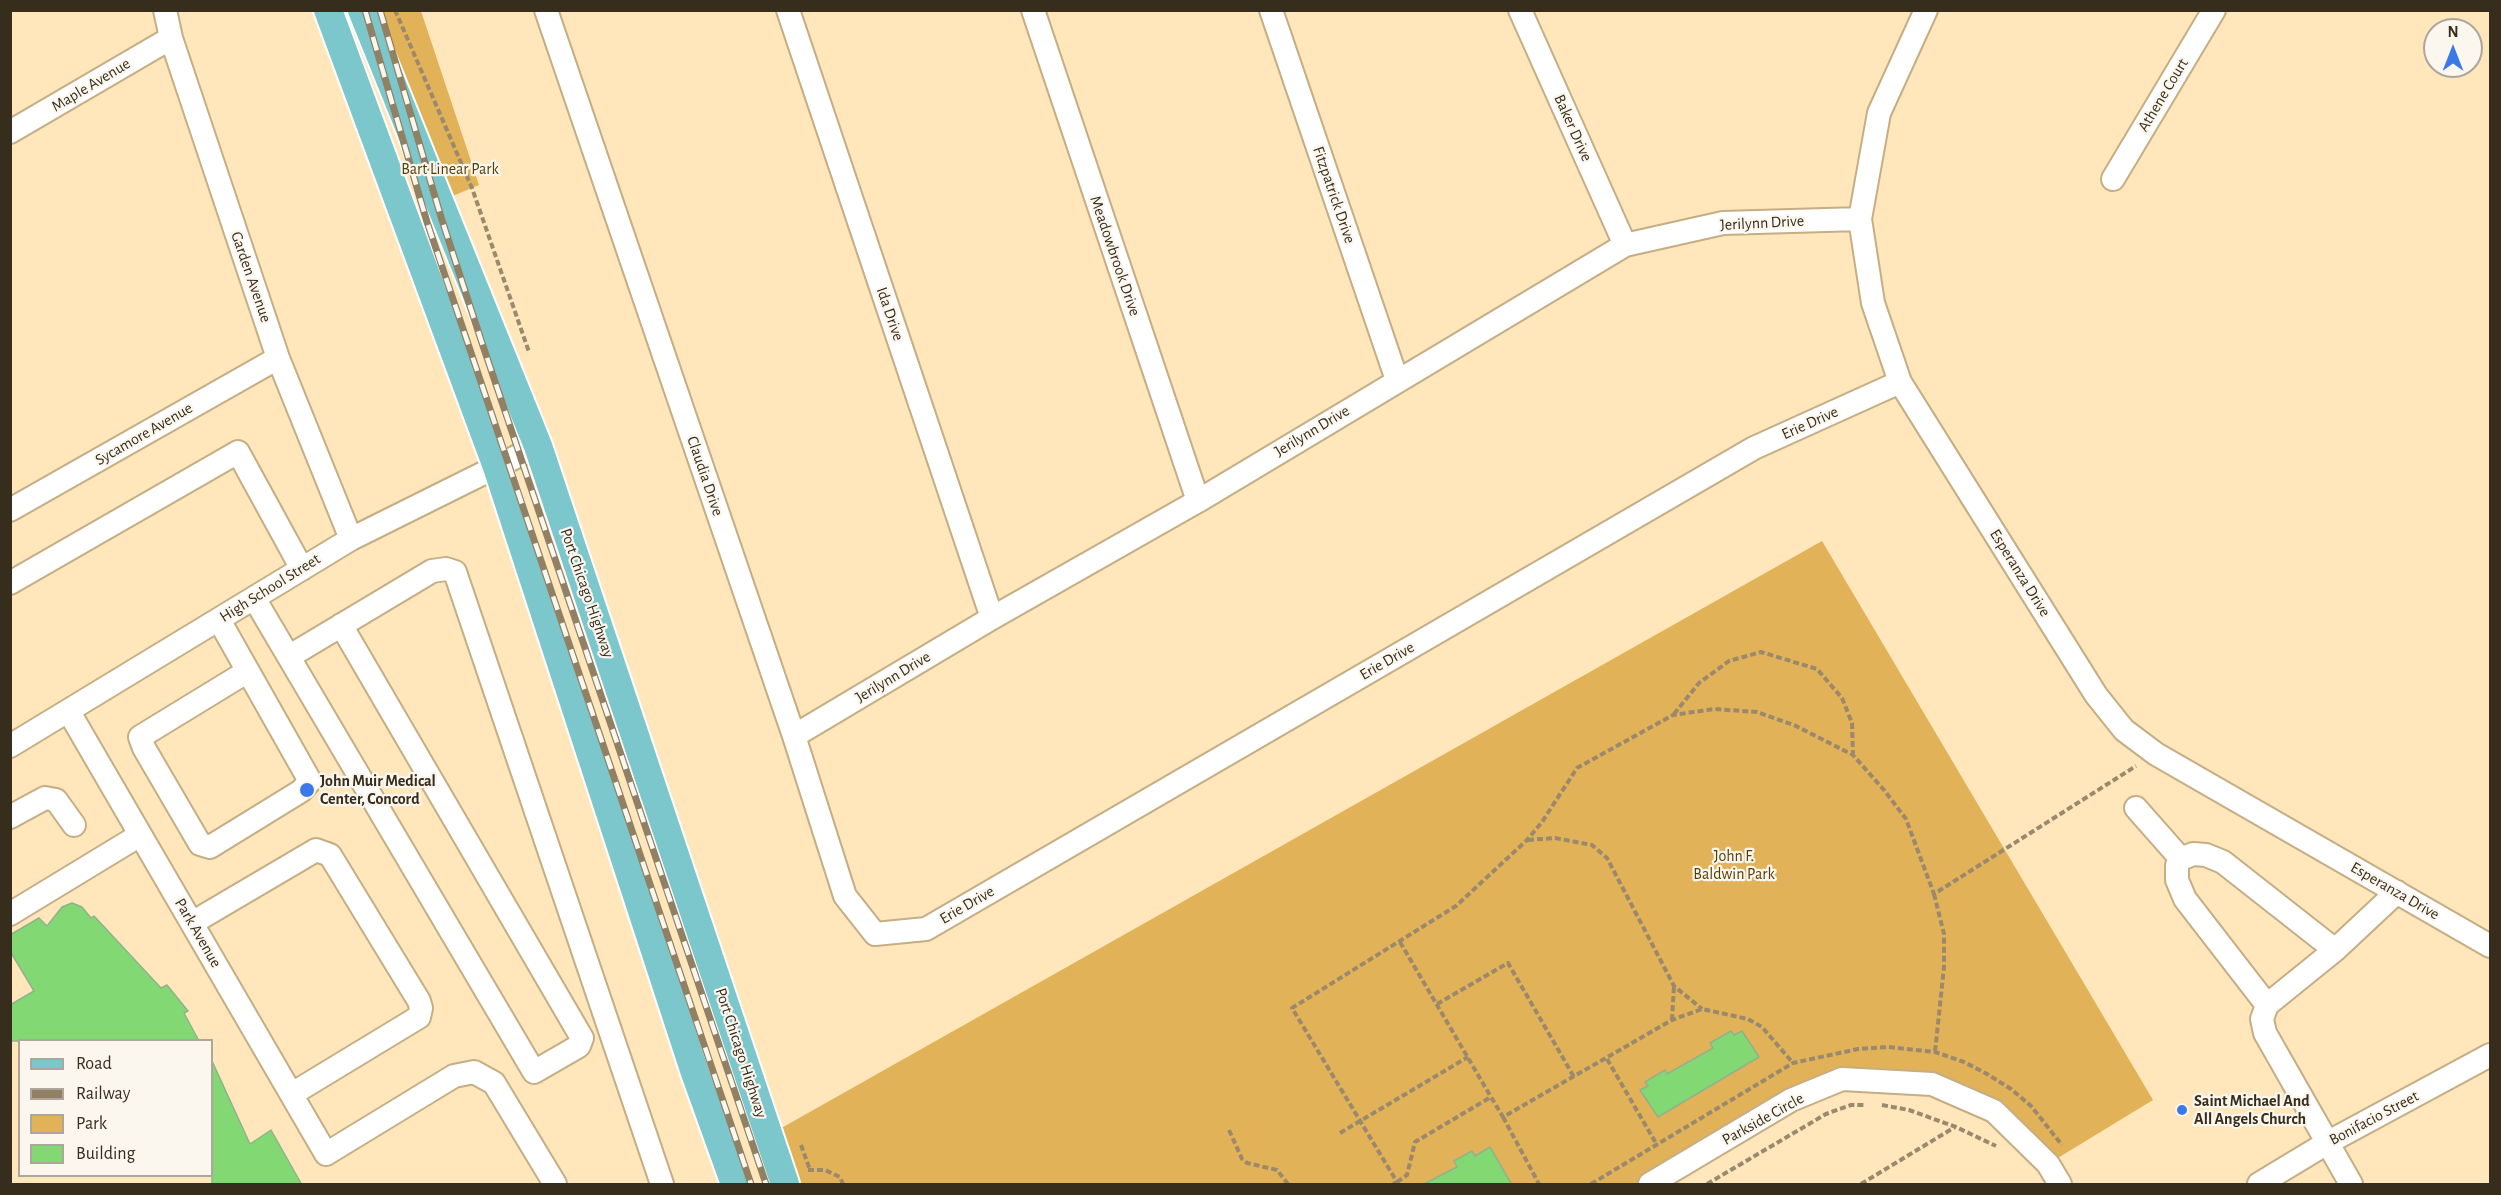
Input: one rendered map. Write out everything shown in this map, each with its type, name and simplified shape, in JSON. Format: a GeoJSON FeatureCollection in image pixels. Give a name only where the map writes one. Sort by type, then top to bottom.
{"type":"FeatureCollection","features":[{"type":"Feature","properties":{"kind":"main road"},"geometry":{"type":"LineString","coordinates":[[328,10],[497,467],[694,1070],[735,1185]]}},
{"type":"Feature","properties":{"kind":"main road","name":"Port Chicago Highway"},"geometry":{"type":"LineString","coordinates":[[362,10],[538,446],[784,1180]]}},
{"type":"Feature","properties":{"kind":"street","name":"Garden Avenue"},"geometry":{"type":"LineString","coordinates":[[165,10],[171,38],[278,358],[351,539]]}},
{"type":"Feature","properties":{"kind":"street","name":"Claudia Drive"},"geometry":{"type":"LineString","coordinates":[[546,10],[794,736],[845,896],[875,934]]}},
{"type":"Feature","properties":{"kind":"street","name":"Ida Drive"},"geometry":{"type":"LineString","coordinates":[[788,10],[992,618]]}},
{"type":"Feature","properties":{"kind":"street","name":"Meadowbrook Drive"},"geometry":{"type":"LineString","coordinates":[[1033,10],[1198,501]]}},
{"type":"Feature","properties":{"kind":"street","name":"Fitzpatrick Drive"},"geometry":{"type":"LineString","coordinates":[[1271,10],[1397,380]]}},
{"type":"Feature","properties":{"kind":"street","name":"Baker Drive"},"geometry":{"type":"LineString","coordinates":[[1520,10],[1625,244]]}},
{"type":"Feature","properties":{"kind":"street","name":"Esperanza Drive"},"geometry":{"type":"LineString","coordinates":[[1926,10],[1879,113],[1860,219],[1873,303],[1900,382],[2096,695],[2124,730],[2156,753],[2490,946]]}},
{"type":"Feature","properties":{"kind":"street","name":"Athene Court"},"geometry":{"type":"LineString","coordinates":[[2113,179],[2214,10]]}},
{"type":"Feature","properties":{"kind":"street","name":"Maple Avenue"},"geometry":{"type":"LineString","coordinates":[[10,132],[171,38]]}},
{"type":"Feature","properties":{"kind":"street","name":"Jerilynn Drive"},"geometry":{"type":"LineString","coordinates":[[794,736],[992,618],[1198,501],[1625,244],[1723,224],[1860,219]]}},
{"type":"Feature","properties":{"kind":"street","name":"Sycamore Avenue"},"geometry":{"type":"LineString","coordinates":[[10,510],[278,358]]}},
{"type":"Feature","properties":{"kind":"street","name":"Erie Drive"},"geometry":{"type":"LineString","coordinates":[[875,934],[926,929],[1754,448],[1900,382]]}},
{"type":"Feature","properties":{"kind":"street","name":"High School Street"},"geometry":{"type":"LineString","coordinates":[[10,746],[351,539],[538,446]]}},
{"type":"Feature","properties":{"kind":"street"},"geometry":{"type":"LineString","coordinates":[[10,583],[238,452],[302,569]]}},
{"type":"Feature","properties":{"kind":"street"},"geometry":{"type":"LineString","coordinates":[[290,656],[432,571],[446,569],[454,572],[662,1185]]}},
{"type":"Feature","properties":{"kind":"street"},"geometry":{"type":"LineString","coordinates":[[254,598],[534,1072],[579,1046],[582,1038],[341,625]]}},
{"type":"Feature","properties":{"kind":"street"},"geometry":{"type":"LineString","coordinates":[[219,620],[248,671],[310,781],[301,791],[210,847],[200,844],[144,748],[140,737],[248,671]]}},
{"type":"Feature","properties":{"kind":"street","name":"Park Avenue"},"geometry":{"type":"LineString","coordinates":[[69,712],[326,1154],[454,1076],[474,1072],[494,1083],[555,1185]]}},
{"type":"Feature","properties":{"kind":"street"},"geometry":{"type":"LineString","coordinates":[[10,817],[45,798],[56,800],[74,825]]}},
{"type":"Feature","properties":{"kind":"street"},"geometry":{"type":"LineString","coordinates":[[2136,808],[2181,859]]}},
{"type":"Feature","properties":{"kind":"street"},"geometry":{"type":"LineString","coordinates":[[10,914],[141,835]]}},
{"type":"Feature","properties":{"kind":"street"},"geometry":{"type":"LineString","coordinates":[[192,923],[316,850],[330,855],[420,1001],[422,1008],[419,1017],[292,1094]]}},
{"type":"Feature","properties":{"kind":"street"},"geometry":{"type":"LineString","coordinates":[[2267,1005],[2185,899],[2176,880],[2176,865],[2181,859],[2193,854],[2206,855],[2223,862],[2335,950]]}},
{"type":"Feature","properties":{"kind":"street"},"geometry":{"type":"LineString","coordinates":[[2351,1185],[2265,1033],[2262,1019],[2267,1005],[2335,950],[2397,892]]}},
{"type":"Feature","properties":{"kind":"street","name":"Bonifacio Street"},"geometry":{"type":"LineString","coordinates":[[2259,1185],[2327,1143],[2490,1055]]}},
{"type":"Feature","properties":{"kind":"street","name":"Parkside Circle"},"geometry":{"type":"LineString","coordinates":[[1650,1185],[1791,1100],[1842,1079],[1932,1083],[1994,1111],[2048,1164],[2060,1185]]}},
{"type":"Feature","properties":{"kind":"path"},"geometry":{"type":"LineString","coordinates":[[1673,715],[1699,683],[1729,661],[1761,651],[1817,669],[1842,698],[1852,723],[1853,755]]}},
{"type":"Feature","properties":{"kind":"path"},"geometry":{"type":"LineString","coordinates":[[1491,1097],[1415,1142],[1407,1175],[1395,1183],[1292,1008],[1456,906],[1527,840],[1542,822],[1577,768],[1673,715],[1714,709],[1757,712],[1794,725],[1853,755],[1906,819],[1934,894],[1944,934],[1944,967],[1935,1052]]}},
{"type":"Feature","properties":{"kind":"path"},"geometry":{"type":"LineString","coordinates":[[1934,894],[2156,753]]}},
{"type":"Feature","properties":{"kind":"path"},"geometry":{"type":"LineString","coordinates":[[1527,840],[1555,838],[1592,845],[1607,858],[1674,986],[1702,1010]]}},
{"type":"Feature","properties":{"kind":"path"},"geometry":{"type":"LineString","coordinates":[[1400,942],[1503,1117],[1539,1185]]}},
{"type":"Feature","properties":{"kind":"path"},"geometry":{"type":"LineString","coordinates":[[1437,1004],[1508,963],[1574,1077]]}},
{"type":"Feature","properties":{"kind":"path"},"geometry":{"type":"LineString","coordinates":[[1672,1020],[1674,986]]}},
{"type":"Feature","properties":{"kind":"path"},"geometry":{"type":"LineString","coordinates":[[1503,1117],[1672,1020],[1702,1010],[1748,1019],[1762,1027],[1793,1063]]}},
{"type":"Feature","properties":{"kind":"path"},"geometry":{"type":"LineString","coordinates":[[1340,1133],[1468,1057]]}},
{"type":"Feature","properties":{"kind":"path"},"geometry":{"type":"LineString","coordinates":[[1607,1059],[1657,1145]]}},
{"type":"Feature","properties":{"kind":"path"},"geometry":{"type":"LineString","coordinates":[[1707,1185],[1826,1114],[1851,1105],[1869,1105]]}},
{"type":"Feature","properties":{"kind":"path"},"geometry":{"type":"LineString","coordinates":[[1878,1105],[1909,1110],[1956,1127],[1998,1146]]}},
{"type":"Feature","properties":{"kind":"path"},"geometry":{"type":"LineString","coordinates":[[1861,1185],[1956,1127]]}},
{"type":"Feature","properties":{"kind":"path"},"geometry":{"type":"LineString","coordinates":[[1229,1130],[1242,1159],[1247,1163],[1277,1170],[1288,1185]]}},
{"type":"Feature","properties":{"kind":"path"},"geometry":{"type":"LineString","coordinates":[[784,1180],[810,1170],[825,1170],[840,1177],[843,1185]]}},
{"type":"Feature","properties":{"kind":"green space","name":"Bart Linear Park"},"geometry":{"type":"Polygon","coordinates":[[[380,11],[421,11],[479,185],[436,203],[380,11]]]}},
{"type":"Feature","properties":{"kind":"green space","name":"John F. Baldwin Park"},"geometry":{"type":"Polygon","coordinates":[[[1822,541],[2153,1100],[2048,1164],[1994,1111],[1932,1084],[1842,1079],[1650,1184],[785,1184],[769,1135],[1822,541]]]}},
{"type":"Feature","properties":{"kind":"building"},"geometry":{"type":"Polygon","coordinates":[[[72,903],[82,907],[91,918],[94,916],[161,988],[167,985],[188,1011],[184,1013],[198,1039],[18,1039],[18,1041],[10,1041],[10,1005],[34,991],[10,951],[10,935],[39,918],[47,926],[62,907],[72,903]]]}},
{"type":"Feature","properties":{"kind":"building"},"geometry":{"type":"Polygon","coordinates":[[[1731,1031],[1734,1035],[1742,1031],[1759,1057],[1658,1117],[1640,1090],[1648,1086],[1645,1082],[1665,1070],[1667,1074],[1713,1048],[1710,1043],[1731,1031]]]}},
{"type":"Feature","properties":{"kind":"building"},"geometry":{"type":"Polygon","coordinates":[[[213,1063],[250,1144],[271,1130],[302,1185],[212,1185],[213,1063]]]}},
{"type":"Feature","properties":{"kind":"building"},"geometry":{"type":"Polygon","coordinates":[[[1490,1147],[1512,1185],[1422,1185],[1457,1167],[1454,1161],[1472,1151],[1475,1156],[1490,1147]]]}},
{"type":"Feature","properties":{"kind":"railway"},"geometry":{"type":"LineString","coordinates":[[365,10],[427,222],[751,1184]]}},
{"type":"Feature","properties":{"kind":"railway"},"geometry":{"type":"LineString","coordinates":[[380,10],[441,217],[481,340],[766,1184]]}},
{"type":"Feature","properties":{"kind":"place","name":"John Muir Medical Center, Concord"},"geometry":{"type":"Point","coordinates":[307,790]}},
{"type":"Feature","properties":{"kind":"place","name":"Saint Michael And All Angels Church"},"geometry":{"type":"Point","coordinates":[2182,1110]}}]}
